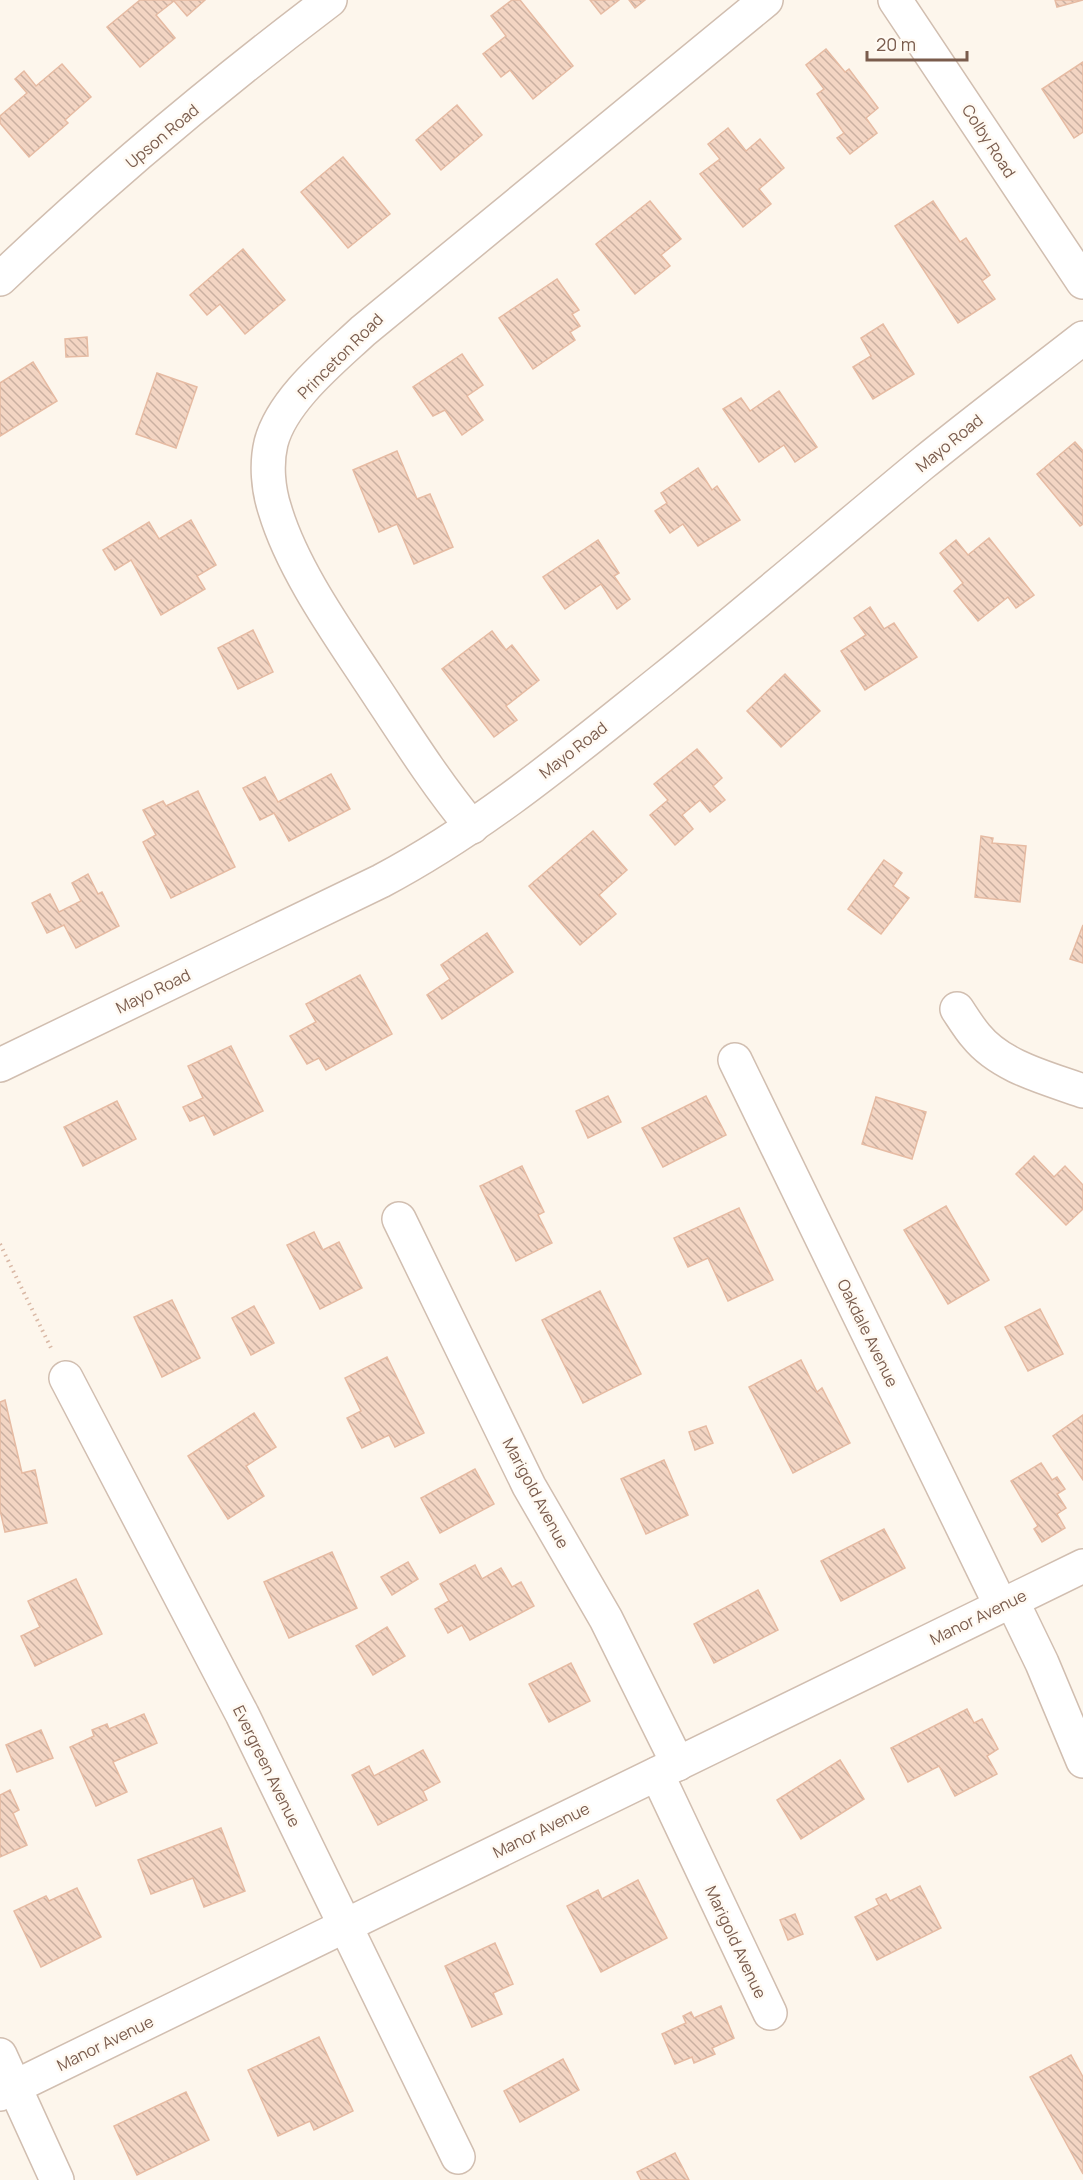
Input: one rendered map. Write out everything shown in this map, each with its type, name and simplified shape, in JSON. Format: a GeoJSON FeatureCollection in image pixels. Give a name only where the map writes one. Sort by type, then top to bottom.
{"type":"FeatureCollection","features":[{"type":"Feature","properties":{"kind":"street","name":"Upson Road"},"geometry":{"type":"LineString","coordinates":[[0,279],[61,222],[204,100],[330,0]]}},
{"type":"Feature","properties":{"kind":"street","name":"Princeton Road"},"geometry":{"type":"LineString","coordinates":[[472,827],[434,778],[344,642],[287,543],[274,509],[268,476],[272,442],[284,414],[327,365],[363,331],[766,0]]}},
{"type":"Feature","properties":{"kind":"street","name":"Colby Road"},"geometry":{"type":"LineString","coordinates":[[895,0],[1083,282]]}},
{"type":"Feature","properties":{"kind":"street","name":"Mayo Road"},"geometry":{"type":"LineString","coordinates":[[0,1065],[381,881],[427,857],[472,827],[627,708],[923,463],[1083,338]]}},
{"type":"Feature","properties":{"kind":"street"},"geometry":{"type":"LineString","coordinates":[[957,1009],[976,1037],[1000,1057],[1031,1072],[1083,1091]]}},
{"type":"Feature","properties":{"kind":"street","name":"Oakdale Avenue"},"geometry":{"type":"LineString","coordinates":[[735,1060],[1007,1603],[1038,1655],[1083,1761]]}},
{"type":"Feature","properties":{"kind":"street","name":"Marigold Avenue"},"geometry":{"type":"LineString","coordinates":[[399,1219],[529,1486],[606,1619],[770,2013]]}},
{"type":"Feature","properties":{"kind":"street","name":"Evergreen Avenue"},"geometry":{"type":"LineString","coordinates":[[66,1378],[242,1714],[458,2157]]}},
{"type":"Feature","properties":{"kind":"street","name":"Manor Avenue"},"geometry":{"type":"LineString","coordinates":[[7,2091],[1083,1566]]}},
{"type":"Feature","properties":{"kind":"street"},"geometry":{"type":"LineString","coordinates":[[0,2055],[7,2091],[57,2180]]}},
{"type":"Feature","properties":{"kind":"path"},"geometry":{"type":"LineString","coordinates":[[0,1244],[66,1378]]}},
{"type":"Feature","properties":{"kind":"building"},"geometry":{"type":"Polygon","coordinates":[[[140,0],[205,0],[187,16],[174,1],[156,15],[175,38],[140,67],[107,27],[140,0]]]}},
{"type":"Feature","properties":{"kind":"building"},"geometry":{"type":"Polygon","coordinates":[[[512,0],[520,0],[573,66],[533,99],[510,70],[501,77],[483,54],[506,36],[491,16],[512,0]]]}},
{"type":"Feature","properties":{"kind":"building"},"geometry":{"type":"Polygon","coordinates":[[[590,0],[619,0],[601,14],[590,0]]]}},
{"type":"Feature","properties":{"kind":"building"},"geometry":{"type":"Polygon","coordinates":[[[629,0],[645,0],[635,8],[629,0]]]}},
{"type":"Feature","properties":{"kind":"building"},"geometry":{"type":"Polygon","coordinates":[[[1055,0],[1083,0],[1057,7],[1055,0]]]}},
{"type":"Feature","properties":{"kind":"building"},"geometry":{"type":"Polygon","coordinates":[[[826,49],[845,72],[849,69],[878,108],[866,118],[877,133],[850,154],[837,138],[844,133],[817,94],[824,89],[806,65],[826,49]]]}},
{"type":"Feature","properties":{"kind":"building"},"geometry":{"type":"Polygon","coordinates":[[[1083,62],[1083,132],[1074,138],[1042,89],[1083,62]]]}},
{"type":"Feature","properties":{"kind":"building"},"geometry":{"type":"Polygon","coordinates":[[[62,64],[91,97],[65,120],[68,123],[29,157],[0,123],[0,116],[27,93],[15,79],[24,71],[36,86],[62,64]]]}},
{"type":"Feature","properties":{"kind":"building"},"geometry":{"type":"Polygon","coordinates":[[[457,105],[482,135],[441,170],[416,140],[457,105]]]}},
{"type":"Feature","properties":{"kind":"building"},"geometry":{"type":"Polygon","coordinates":[[[728,128],[746,151],[760,139],[784,168],[759,189],[771,204],[743,227],[700,174],[720,159],[708,144],[728,128]]]}},
{"type":"Feature","properties":{"kind":"building"},"geometry":{"type":"Polygon","coordinates":[[[343,157],[390,214],[348,248],[301,192],[343,157]]]}},
{"type":"Feature","properties":{"kind":"building"},"geometry":{"type":"Polygon","coordinates":[[[650,201],[681,239],[661,255],[670,266],[635,294],[596,244],[650,201]]]}},
{"type":"Feature","properties":{"kind":"building"},"geometry":{"type":"Polygon","coordinates":[[[933,201],[960,242],[966,238],[990,275],[982,281],[995,299],[958,323],[895,226],[933,201]]]}},
{"type":"Feature","properties":{"kind":"building"},"geometry":{"type":"Polygon","coordinates":[[[243,249],[285,300],[245,334],[220,304],[207,315],[190,295],[243,249]]]}},
{"type":"Feature","properties":{"kind":"building"},"geometry":{"type":"Polygon","coordinates":[[[557,279],[579,310],[572,314],[580,326],[570,332],[575,340],[533,369],[499,318],[557,279]]]}},
{"type":"Feature","properties":{"kind":"building"},"geometry":{"type":"Polygon","coordinates":[[[883,324],[914,374],[873,399],[853,367],[871,356],[861,338],[883,324]]]}},
{"type":"Feature","properties":{"kind":"building"},"geometry":{"type":"Polygon","coordinates":[[[87,337],[88,356],[66,357],[65,339],[87,337]]]}},
{"type":"Feature","properties":{"kind":"building"},"geometry":{"type":"Polygon","coordinates":[[[462,354],[483,385],[467,396],[483,420],[462,435],[445,410],[433,416],[413,387],[462,354]]]}},
{"type":"Feature","properties":{"kind":"building"},"geometry":{"type":"Polygon","coordinates":[[[33,362],[57,401],[0,436],[0,383],[33,362]]]}},
{"type":"Feature","properties":{"kind":"building"},"geometry":{"type":"Polygon","coordinates":[[[157,373],[197,387],[176,448],[136,434],[157,373]]]}},
{"type":"Feature","properties":{"kind":"building"},"geometry":{"type":"Polygon","coordinates":[[[779,391],[817,447],[795,462],[784,445],[759,462],[723,409],[741,398],[750,411],[779,391]]]}},
{"type":"Feature","properties":{"kind":"building"},"geometry":{"type":"Polygon","coordinates":[[[1075,442],[1083,451],[1083,524],[1080,526],[1037,474],[1075,442]]]}},
{"type":"Feature","properties":{"kind":"building"},"geometry":{"type":"Polygon","coordinates":[[[397,451],[417,499],[430,494],[453,547],[414,564],[397,524],[379,532],[353,470],[397,451]]]}},
{"type":"Feature","properties":{"kind":"building"},"geometry":{"type":"Polygon","coordinates":[[[698,468],[712,490],[717,486],[740,520],[698,546],[683,524],[670,533],[655,511],[667,503],[661,493],[698,468]]]}},
{"type":"Feature","properties":{"kind":"building"},"geometry":{"type":"Polygon","coordinates":[[[191,520],[216,565],[197,576],[205,589],[161,615],[131,560],[115,570],[103,550],[149,522],[159,539],[191,520]]]}},
{"type":"Feature","properties":{"kind":"building"},"geometry":{"type":"Polygon","coordinates":[[[989,538],[1034,595],[1016,608],[1008,597],[978,621],[954,591],[963,583],[940,553],[956,540],[968,555],[989,538]]]}},
{"type":"Feature","properties":{"kind":"building"},"geometry":{"type":"Polygon","coordinates":[[[598,540],[619,573],[614,576],[630,599],[617,609],[601,584],[565,609],[543,577],[598,540]]]}},
{"type":"Feature","properties":{"kind":"building"},"geometry":{"type":"Polygon","coordinates":[[[870,607],[884,629],[894,623],[917,657],[865,690],[841,651],[866,635],[854,618],[870,607]]]}},
{"type":"Feature","properties":{"kind":"building"},"geometry":{"type":"Polygon","coordinates":[[[253,630],[273,672],[238,689],[218,648],[253,630]]]}},
{"type":"Feature","properties":{"kind":"building"},"geometry":{"type":"Polygon","coordinates":[[[492,631],[506,650],[512,645],[539,680],[506,706],[517,720],[494,737],[442,669],[492,631]]]}},
{"type":"Feature","properties":{"kind":"building"},"geometry":{"type":"Polygon","coordinates":[[[785,674],[820,711],[781,747],[747,711],[785,674]]]}},
{"type":"Feature","properties":{"kind":"building"},"geometry":{"type":"Polygon","coordinates":[[[697,749],[722,778],[713,786],[725,800],[710,812],[700,800],[682,815],[693,829],[675,845],[650,815],[668,800],[654,784],[697,749]]]}},
{"type":"Feature","properties":{"kind":"building"},"geometry":{"type":"Polygon","coordinates":[[[331,774],[350,809],[289,841],[274,813],[260,820],[243,788],[265,777],[278,802],[331,774]]]}},
{"type":"Feature","properties":{"kind":"building"},"geometry":{"type":"Polygon","coordinates":[[[198,791],[235,867],[171,898],[143,842],[156,835],[143,810],[163,801],[166,806],[198,791]]]}},
{"type":"Feature","properties":{"kind":"building"},"geometry":{"type":"Polygon","coordinates":[[[593,831],[627,870],[599,895],[616,914],[580,945],[529,886],[593,831]]]}},
{"type":"Feature","properties":{"kind":"building"},"geometry":{"type":"Polygon","coordinates":[[[981,836],[993,838],[992,843],[1026,846],[1020,902],[975,897],[981,836]]]}},
{"type":"Feature","properties":{"kind":"building"},"geometry":{"type":"Polygon","coordinates":[[[884,860],[902,873],[893,886],[909,898],[881,934],[848,909],[884,860]]]}},
{"type":"Feature","properties":{"kind":"building"},"geometry":{"type":"Polygon","coordinates":[[[88,874],[98,894],[102,892],[119,926],[76,948],[64,925],[47,933],[32,903],[50,894],[59,912],[81,901],[72,883],[88,874]]]}},
{"type":"Feature","properties":{"kind":"building"},"geometry":{"type":"Polygon","coordinates":[[[1083,925],[1083,963],[1070,959],[1083,925]]]}},
{"type":"Feature","properties":{"kind":"building"},"geometry":{"type":"Polygon","coordinates":[[[487,933],[513,972],[442,1019],[427,995],[450,979],[441,965],[487,933]]]}},
{"type":"Feature","properties":{"kind":"building"},"geometry":{"type":"Polygon","coordinates":[[[360,975],[392,1034],[326,1070],[319,1058],[307,1064],[290,1036],[316,1022],[306,1004],[360,975]]]}},
{"type":"Feature","properties":{"kind":"building"},"geometry":{"type":"Polygon","coordinates":[[[231,1046],[263,1111],[214,1135],[204,1115],[190,1121],[183,1107],[203,1098],[188,1066],[231,1046]]]}},
{"type":"Feature","properties":{"kind":"building"},"geometry":{"type":"Polygon","coordinates":[[[608,1096],[621,1122],[588,1138],[576,1111],[608,1096]]]}},
{"type":"Feature","properties":{"kind":"building"},"geometry":{"type":"Polygon","coordinates":[[[706,1096],[726,1135],[663,1167],[642,1128],[706,1096]]]}},
{"type":"Feature","properties":{"kind":"building"},"geometry":{"type":"Polygon","coordinates":[[[876,1097],[926,1112],[912,1159],[862,1144],[876,1097]]]}},
{"type":"Feature","properties":{"kind":"building"},"geometry":{"type":"Polygon","coordinates":[[[117,1101],[136,1139],[83,1166],[64,1127],[117,1101]]]}},
{"type":"Feature","properties":{"kind":"building"},"geometry":{"type":"Polygon","coordinates":[[[1034,1156],[1054,1177],[1065,1166],[1083,1185],[1083,1209],[1066,1225],[1016,1174],[1034,1156]]]}},
{"type":"Feature","properties":{"kind":"building"},"geometry":{"type":"Polygon","coordinates":[[[522,1166],[544,1212],[538,1215],[552,1243],[516,1261],[480,1186],[522,1166]]]}},
{"type":"Feature","properties":{"kind":"building"},"geometry":{"type":"Polygon","coordinates":[[[946,1206],[989,1280],[948,1304],[904,1230],[946,1206]]]}},
{"type":"Feature","properties":{"kind":"building"},"geometry":{"type":"Polygon","coordinates":[[[739,1208],[773,1280],[728,1301],[708,1258],[688,1267],[674,1238],[739,1208]]]}},
{"type":"Feature","properties":{"kind":"building"},"geometry":{"type":"Polygon","coordinates":[[[314,1232],[323,1250],[339,1242],[362,1288],[320,1309],[287,1245],[314,1232]]]}},
{"type":"Feature","properties":{"kind":"building"},"geometry":{"type":"Polygon","coordinates":[[[600,1291],[641,1374],[583,1403],[542,1320],[600,1291]]]}},
{"type":"Feature","properties":{"kind":"building"},"geometry":{"type":"Polygon","coordinates":[[[172,1300],[200,1358],[162,1377],[134,1317],[172,1300]]]}},
{"type":"Feature","properties":{"kind":"building"},"geometry":{"type":"Polygon","coordinates":[[[254,1306],[274,1343],[251,1355],[232,1318],[254,1306]]]}},
{"type":"Feature","properties":{"kind":"building"},"geometry":{"type":"Polygon","coordinates":[[[1040,1309],[1063,1354],[1028,1371],[1005,1327],[1040,1309]]]}},
{"type":"Feature","properties":{"kind":"building"},"geometry":{"type":"Polygon","coordinates":[[[387,1357],[424,1433],[395,1447],[389,1435],[362,1448],[347,1418],[361,1411],[345,1378],[387,1357]]]}},
{"type":"Feature","properties":{"kind":"building"},"geometry":{"type":"Polygon","coordinates":[[[801,1360],[817,1392],[822,1388],[850,1443],[793,1473],[749,1387],[801,1360]]]}},
{"type":"Feature","properties":{"kind":"building"},"geometry":{"type":"Polygon","coordinates":[[[5,1400],[22,1473],[35,1470],[47,1523],[5,1532],[0,1510],[0,1402],[5,1400]]]}},
{"type":"Feature","properties":{"kind":"building"},"geometry":{"type":"Polygon","coordinates":[[[254,1413],[276,1447],[246,1466],[264,1496],[228,1519],[188,1456],[254,1413]]]}},
{"type":"Feature","properties":{"kind":"building"},"geometry":{"type":"Polygon","coordinates":[[[1083,1415],[1083,1480],[1053,1436],[1083,1415]]]}},
{"type":"Feature","properties":{"kind":"building"},"geometry":{"type":"Polygon","coordinates":[[[706,1426],[713,1443],[695,1450],[689,1432],[706,1426]]]}},
{"type":"Feature","properties":{"kind":"building"},"geometry":{"type":"Polygon","coordinates":[[[664,1460],[688,1515],[646,1534],[621,1479],[664,1460]]]}},
{"type":"Feature","properties":{"kind":"building"},"geometry":{"type":"Polygon","coordinates":[[[1041,1463],[1052,1480],[1057,1477],[1065,1489],[1057,1494],[1066,1508],[1057,1514],[1065,1528],[1042,1542],[1034,1529],[1038,1526],[1011,1481],[1041,1463]]]}},
{"type":"Feature","properties":{"kind":"building"},"geometry":{"type":"Polygon","coordinates":[[[475,1469],[494,1504],[440,1533],[421,1498],[475,1469]]]}},
{"type":"Feature","properties":{"kind":"building"},"geometry":{"type":"Polygon","coordinates":[[[884,1529],[905,1568],[841,1601],[821,1561],[884,1529]]]}},
{"type":"Feature","properties":{"kind":"building"},"geometry":{"type":"Polygon","coordinates":[[[332,1552],[357,1608],[289,1638],[264,1582],[332,1552]]]}},
{"type":"Feature","properties":{"kind":"building"},"geometry":{"type":"Polygon","coordinates":[[[408,1562],[418,1579],[392,1595],[381,1577],[408,1562]]]}},
{"type":"Feature","properties":{"kind":"building"},"geometry":{"type":"Polygon","coordinates":[[[475,1565],[482,1579],[501,1568],[512,1587],[521,1582],[534,1606],[470,1640],[462,1625],[448,1633],[435,1609],[449,1601],[440,1584],[475,1565]]]}},
{"type":"Feature","properties":{"kind":"building"},"geometry":{"type":"Polygon","coordinates":[[[76,1579],[102,1634],[35,1666],[21,1636],[40,1627],[28,1601],[76,1579]]]}},
{"type":"Feature","properties":{"kind":"building"},"geometry":{"type":"Polygon","coordinates":[[[758,1590],[778,1630],[714,1663],[694,1624],[758,1590]]]}},
{"type":"Feature","properties":{"kind":"building"},"geometry":{"type":"Polygon","coordinates":[[[387,1627],[405,1656],[373,1675],[356,1646],[387,1627]]]}},
{"type":"Feature","properties":{"kind":"building"},"geometry":{"type":"Polygon","coordinates":[[[571,1663],[590,1701],[549,1722],[529,1684],[571,1663]]]}},
{"type":"Feature","properties":{"kind":"building"},"geometry":{"type":"Polygon","coordinates":[[[967,1709],[974,1723],[982,1719],[998,1749],[987,1756],[997,1774],[955,1796],[939,1766],[908,1782],[891,1748],[967,1709]]]}},
{"type":"Feature","properties":{"kind":"building"},"geometry":{"type":"Polygon","coordinates":[[[144,1714],[157,1743],[113,1762],[127,1792],[96,1806],[70,1747],[94,1736],[92,1730],[107,1724],[109,1729],[144,1714]]]}},
{"type":"Feature","properties":{"kind":"building"},"geometry":{"type":"Polygon","coordinates":[[[41,1730],[53,1758],[17,1772],[6,1745],[41,1730]]]}},
{"type":"Feature","properties":{"kind":"building"},"geometry":{"type":"Polygon","coordinates":[[[423,1750],[440,1782],[423,1791],[427,1800],[378,1825],[352,1775],[369,1766],[374,1776],[423,1750]]]}},
{"type":"Feature","properties":{"kind":"building"},"geometry":{"type":"Polygon","coordinates":[[[840,1760],[864,1799],[801,1839],[777,1800],[840,1760]]]}},
{"type":"Feature","properties":{"kind":"building"},"geometry":{"type":"Polygon","coordinates":[[[10,1790],[19,1810],[13,1813],[27,1845],[0,1857],[0,1795],[10,1790]]]}},
{"type":"Feature","properties":{"kind":"building"},"geometry":{"type":"Polygon","coordinates":[[[221,1828],[245,1891],[204,1907],[193,1878],[151,1894],[138,1860],[221,1828]]]}},
{"type":"Feature","properties":{"kind":"building"},"geometry":{"type":"Polygon","coordinates":[[[638,1880],[667,1938],[601,1972],[567,1906],[598,1890],[602,1899],[638,1880]]]}},
{"type":"Feature","properties":{"kind":"building"},"geometry":{"type":"Polygon","coordinates":[[[920,1886],[941,1928],[877,1960],[855,1917],[879,1905],[876,1899],[886,1894],[890,1901],[920,1886]]]}},
{"type":"Feature","properties":{"kind":"building"},"geometry":{"type":"Polygon","coordinates":[[[77,1888],[101,1937],[41,1967],[14,1911],[46,1896],[49,1901],[77,1888]]]}},
{"type":"Feature","properties":{"kind":"building"},"geometry":{"type":"Polygon","coordinates":[[[795,1914],[803,1934],[788,1940],[780,1920],[795,1914]]]}},
{"type":"Feature","properties":{"kind":"building"},"geometry":{"type":"Polygon","coordinates":[[[495,1943],[513,1984],[493,1993],[502,2014],[472,2027],[445,1966],[495,1943]]]}},
{"type":"Feature","properties":{"kind":"building"},"geometry":{"type":"Polygon","coordinates":[[[721,2006],[734,2038],[712,2048],[715,2054],[694,2063],[692,2057],[675,2064],[662,2034],[686,2023],[683,2016],[691,2012],[694,2018],[721,2006]]]}},
{"type":"Feature","properties":{"kind":"building"},"geometry":{"type":"Polygon","coordinates":[[[319,2037],[353,2111],[314,2130],[310,2121],[278,2136],[248,2070],[319,2037]]]}},
{"type":"Feature","properties":{"kind":"building"},"geometry":{"type":"Polygon","coordinates":[[[1071,2055],[1083,2077],[1083,2174],[1030,2077],[1071,2055]]]}},
{"type":"Feature","properties":{"kind":"building"},"geometry":{"type":"Polygon","coordinates":[[[563,2059],[579,2090],[520,2122],[504,2091],[563,2059]]]}},
{"type":"Feature","properties":{"kind":"building"},"geometry":{"type":"Polygon","coordinates":[[[186,2092],[209,2140],[137,2175],[114,2126],[186,2092]]]}},
{"type":"Feature","properties":{"kind":"building"},"geometry":{"type":"Polygon","coordinates":[[[675,2153],[689,2180],[641,2180],[637,2172],[675,2153]]]}}]}
